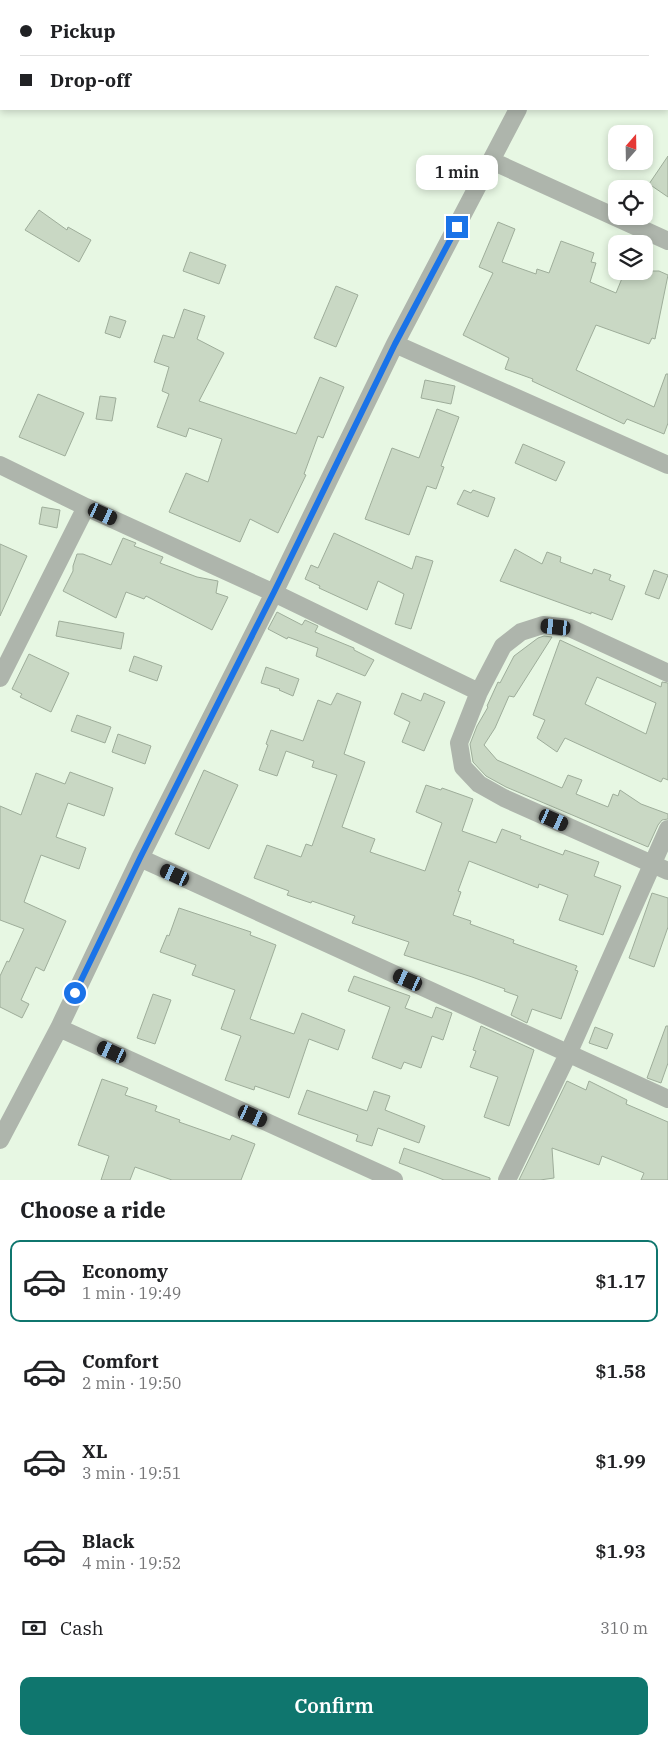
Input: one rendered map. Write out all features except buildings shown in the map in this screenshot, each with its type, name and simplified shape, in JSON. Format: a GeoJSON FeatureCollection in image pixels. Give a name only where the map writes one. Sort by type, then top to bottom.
{"type":"FeatureCollection","features":[{"type":"Feature","properties":{"kind":"street"},"geometry":{"type":"LineString","coordinates":[[0,1140],[59,1028],[140,858],[274,592],[395,344],[518,110]]}},
{"type":"Feature","properties":{"kind":"street"},"geometry":{"type":"LineString","coordinates":[[492,161],[668,241]]}},
{"type":"Feature","properties":{"kind":"street"},"geometry":{"type":"LineString","coordinates":[[395,344],[668,464]]}},
{"type":"Feature","properties":{"kind":"street"},"geometry":{"type":"LineString","coordinates":[[0,465],[274,592],[479,692]]}},
{"type":"Feature","properties":{"kind":"street"},"geometry":{"type":"LineString","coordinates":[[0,678],[86,506]]}},
{"type":"Feature","properties":{"kind":"street"},"geometry":{"type":"LineString","coordinates":[[660,868],[504,798],[479,784],[463,767],[459,743],[479,692],[503,646],[521,632],[543,625],[570,628],[668,673]]}},
{"type":"Feature","properties":{"kind":"street"},"geometry":{"type":"LineString","coordinates":[[507,1180],[660,868],[668,829]]}},
{"type":"Feature","properties":{"kind":"street"},"geometry":{"type":"LineString","coordinates":[[140,858],[668,1099]]}},
{"type":"Feature","properties":{"kind":"street"},"geometry":{"type":"LineString","coordinates":[[59,1028],[394,1180]]}},
{"type":"Feature","properties":{"kind":"route"},"geometry":{"type":"LineString","coordinates":[[75,993],[395,344],[457,227]]}}]}
